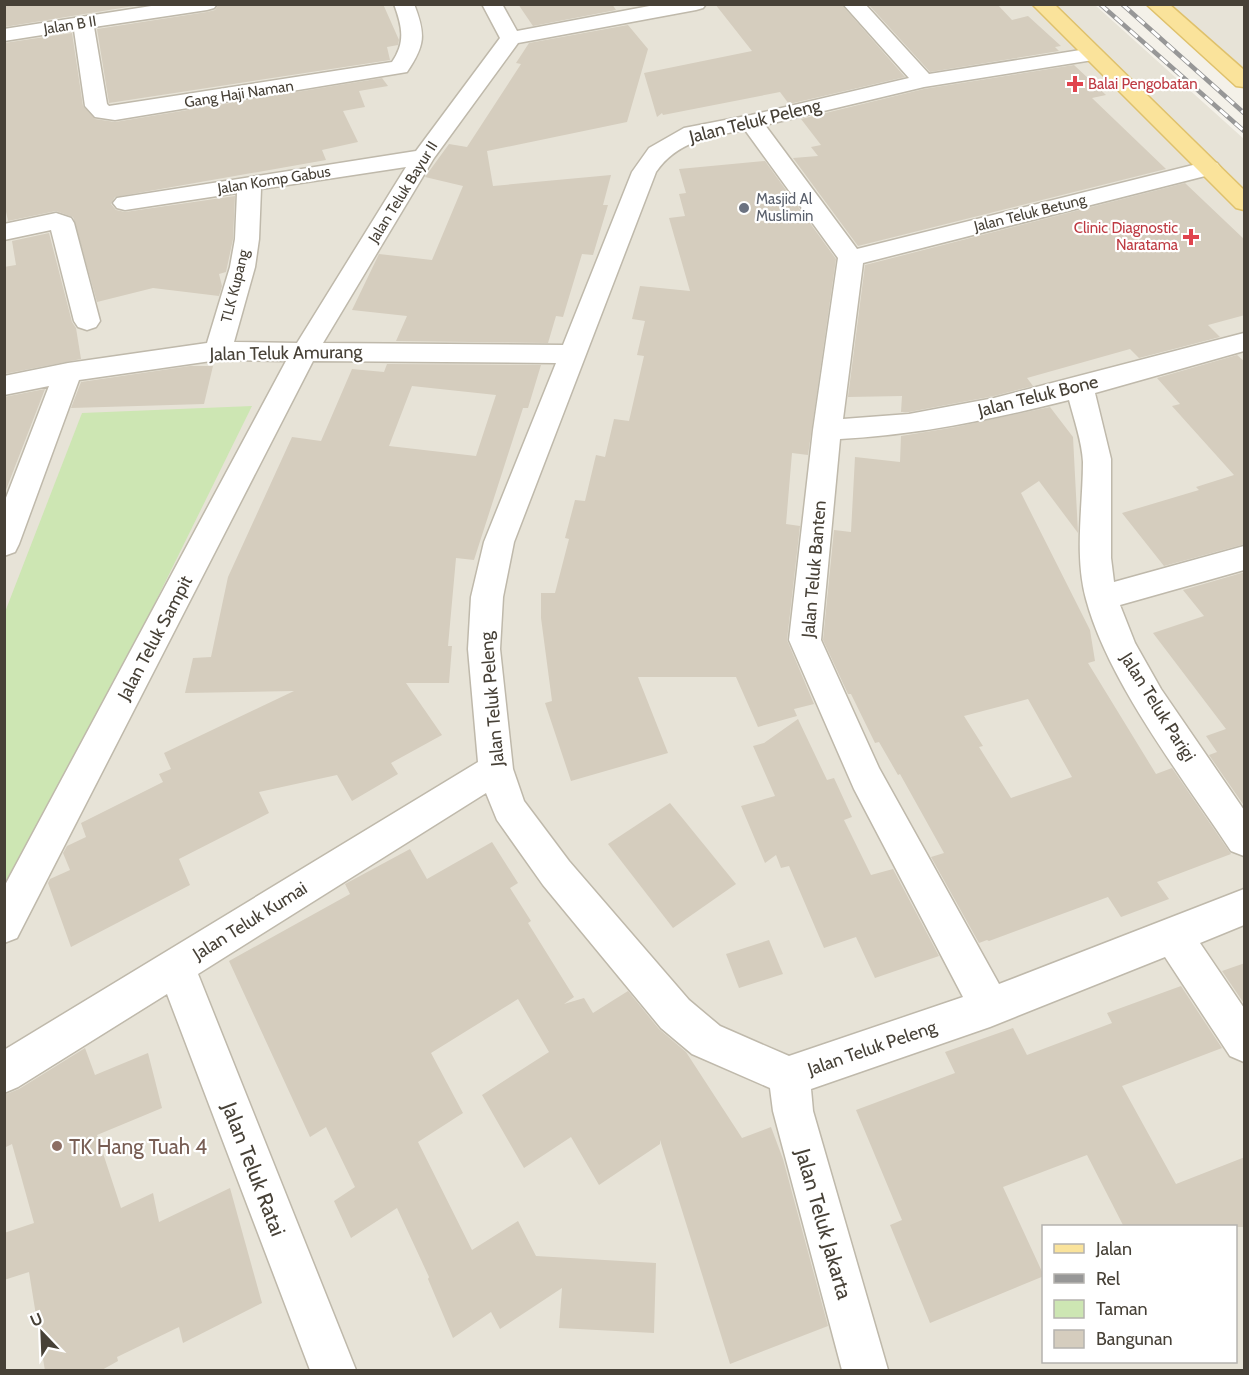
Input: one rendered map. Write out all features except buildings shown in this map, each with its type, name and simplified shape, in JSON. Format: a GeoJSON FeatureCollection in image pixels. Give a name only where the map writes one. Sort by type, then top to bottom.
{"type":"FeatureCollection","features":[{"type":"Feature","properties":{"kind":"main road"},"geometry":{"type":"LineString","coordinates":[[1042,4],[1245,203]]}},
{"type":"Feature","properties":{"kind":"main road"},"geometry":{"type":"LineString","coordinates":[[1050,4],[1245,192]]}},
{"type":"Feature","properties":{"kind":"main road"},"geometry":{"type":"LineString","coordinates":[[1156,4],[1245,81]]}},
{"type":"Feature","properties":{"kind":"main road"},"geometry":{"type":"LineString","coordinates":[[1180,4],[1245,62]]}},
{"type":"Feature","properties":{"kind":"street","name":"Jalan B II"},"geometry":{"type":"LineString","coordinates":[[4,35],[207,4]]}},
{"type":"Feature","properties":{"kind":"street","name":"Gang Haji Naman"},"geometry":{"type":"LineString","coordinates":[[83,23],[96,106],[103,112],[115,113],[399,67],[413,42],[412,27],[404,4]]}},
{"type":"Feature","properties":{"kind":"street"},"geometry":{"type":"LineString","coordinates":[[492,4],[511,38],[696,4]]}},
{"type":"Feature","properties":{"kind":"street"},"geometry":{"type":"LineString","coordinates":[[854,4],[924,81]]}},
{"type":"Feature","properties":{"kind":"street","name":"Jalan Teluk Bayur II"},"geometry":{"type":"LineString","coordinates":[[304,351],[423,157],[511,38]]}},
{"type":"Feature","properties":{"kind":"street","name":"Jalan Teluk Peleng"},"geometry":{"type":"LineString","coordinates":[[1093,54],[924,81],[751,122],[692,133],[657,153],[644,172],[499,542],[487,597],[484,649],[496,769],[509,809],[556,873],[675,1014],[706,1040],[789,1076],[990,1007],[1245,907]]}},
{"type":"Feature","properties":{"kind":"street"},"geometry":{"type":"LineString","coordinates":[[751,122],[851,258]]}},
{"type":"Feature","properties":{"kind":"street","name":"Jalan Komp Gabus"},"geometry":{"type":"LineString","coordinates":[[125,203],[423,157]]}},
{"type":"Feature","properties":{"kind":"street","name":"Jalan Teluk Betung"},"geometry":{"type":"LineString","coordinates":[[851,258],[1209,168]]}},
{"type":"Feature","properties":{"kind":"street","name":"TLK Kupang"},"geometry":{"type":"LineString","coordinates":[[218,351],[241,276],[247,238],[246,215],[250,183]]}},
{"type":"Feature","properties":{"kind":"street"},"geometry":{"type":"LineString","coordinates":[[4,232],[56,221],[62,223],[87,321]]}},
{"type":"Feature","properties":{"kind":"street","name":"Jalan Teluk Banten"},"geometry":{"type":"LineString","coordinates":[[851,258],[827,430],[805,640],[866,778],[990,1007]]}},
{"type":"Feature","properties":{"kind":"street","name":"Jalan Teluk Bone"},"geometry":{"type":"LineString","coordinates":[[827,430],[907,425],[969,413],[1245,342]]}},
{"type":"Feature","properties":{"kind":"street","name":"Jalan Teluk Amurang"},"geometry":{"type":"LineString","coordinates":[[4,386],[68,372],[218,351],[571,354]]}},
{"type":"Feature","properties":{"kind":"street","name":"Jalan Teluk Sampit"},"geometry":{"type":"LineString","coordinates":[[4,925],[304,351]]}},
{"type":"Feature","properties":{"kind":"street"},"geometry":{"type":"LineString","coordinates":[[4,544],[68,372]]}},
{"type":"Feature","properties":{"kind":"street","name":"Jalan Teluk Parigi"},"geometry":{"type":"LineString","coordinates":[[1080,386],[1097,459],[1096,558],[1101,598],[1120,647],[1149,699],[1245,839]]}},
{"type":"Feature","properties":{"kind":"street"},"geometry":{"type":"LineString","coordinates":[[1101,598],[1245,558]]}},
{"type":"Feature","properties":{"kind":"street","name":"Jalan Teluk Kumai"},"geometry":{"type":"LineString","coordinates":[[4,1073],[496,769]]}},
{"type":"Feature","properties":{"kind":"street"},"geometry":{"type":"LineString","coordinates":[[1173,936],[1245,1042]]}},
{"type":"Feature","properties":{"kind":"street","name":"Jalan Teluk Ratai"},"geometry":{"type":"LineString","coordinates":[[176,967],[333,1371]]}},
{"type":"Feature","properties":{"kind":"street","name":"Jalan Teluk Jakarta"},"geometry":{"type":"LineString","coordinates":[[789,1076],[793,1112],[865,1371]]}},
{"type":"Feature","properties":{"kind":"shaded area"},"geometry":{"type":"Polygon","coordinates":[[[5,5],[1095,5],[1244,139],[1244,1370],[5,1370],[5,5]]]}},
{"type":"Feature","properties":{"kind":"shaded area"},"geometry":{"type":"Polygon","coordinates":[[[1244,5],[1244,79],[1157,6],[1244,5]]]}},
{"type":"Feature","properties":{"kind":"green space"},"geometry":{"type":"Polygon","coordinates":[[[252,406],[5,907],[5,612],[82,413],[252,406]]]}},
{"type":"Feature","properties":{"kind":"railway"},"geometry":{"type":"LineString","coordinates":[[1100,4],[1244,131]]}},
{"type":"Feature","properties":{"kind":"railway"},"geometry":{"type":"LineString","coordinates":[[1122,4],[1244,113]]}},
{"type":"Feature","properties":{"kind":"place","name":"Balai Pengobatan"},"geometry":{"type":"Point","coordinates":[1075,84]}},
{"type":"Feature","properties":{"kind":"place","name":"Masjid Al Muslimin"},"geometry":{"type":"Point","coordinates":[744,208]}},
{"type":"Feature","properties":{"kind":"place","name":"Clinic Diagnostic Naratama"},"geometry":{"type":"Point","coordinates":[1191,237]}},
{"type":"Feature","properties":{"kind":"place","name":"TK Hang Tuah 4"},"geometry":{"type":"Point","coordinates":[57,1146]}}]}
